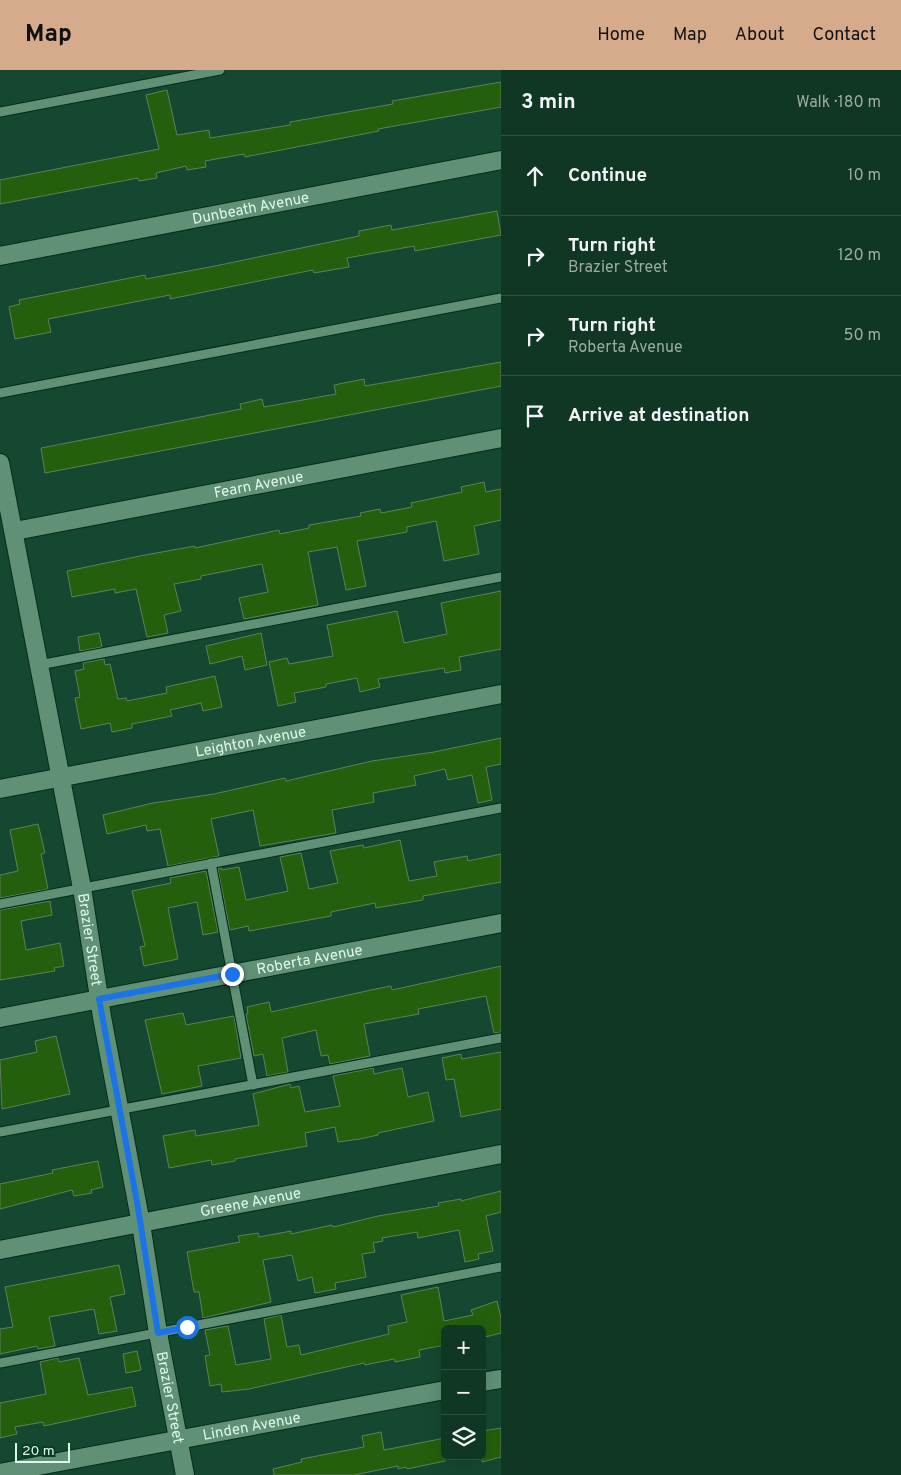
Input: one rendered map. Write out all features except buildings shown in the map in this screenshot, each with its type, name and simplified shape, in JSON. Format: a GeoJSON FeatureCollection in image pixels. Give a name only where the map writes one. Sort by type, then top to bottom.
{"type":"FeatureCollection","features":[{"type":"Feature","properties":{"kind":"street","name":"Dunbeath Avenue"},"geometry":{"type":"LineString","coordinates":[[0,256],[501,160]]}},
{"type":"Feature","properties":{"kind":"street","name":"Fearn Avenue"},"geometry":{"type":"LineString","coordinates":[[14,531],[501,438]]}},
{"type":"Feature","properties":{"kind":"street","name":"Brazier Street"},"geometry":{"type":"LineString","coordinates":[[0,463],[82,888],[99,999],[185,1475]]}},
{"type":"Feature","properties":{"kind":"street","name":"Leighton Avenue"},"geometry":{"type":"LineString","coordinates":[[0,788],[501,694]]}},
{"type":"Feature","properties":{"kind":"street","name":"Roberta Avenue"},"geometry":{"type":"LineString","coordinates":[[0,1018],[501,923]]}},
{"type":"Feature","properties":{"kind":"street","name":"Greene Avenue"},"geometry":{"type":"LineString","coordinates":[[0,1250],[501,1154]]}},
{"type":"Feature","properties":{"kind":"street"},"geometry":{"type":"LineString","coordinates":[[486,1381],[501,1379]]}},
{"type":"Feature","properties":{"kind":"street","name":"Linden Avenue"},"geometry":{"type":"LineString","coordinates":[[0,1473],[441,1391]]}},
{"type":"Feature","properties":{"kind":"lane"},"geometry":{"type":"LineString","coordinates":[[0,112],[220,70]]}},
{"type":"Feature","properties":{"kind":"lane"},"geometry":{"type":"LineString","coordinates":[[0,393],[501,298]]}},
{"type":"Feature","properties":{"kind":"lane"},"geometry":{"type":"LineString","coordinates":[[38,665],[501,577]]}},
{"type":"Feature","properties":{"kind":"lane"},"geometry":{"type":"LineString","coordinates":[[0,904],[501,808]]}},
{"type":"Feature","properties":{"kind":"lane"},"geometry":{"type":"LineString","coordinates":[[211,864],[253,1084]]}},
{"type":"Feature","properties":{"kind":"lane"},"geometry":{"type":"LineString","coordinates":[[0,1132],[501,1038]]}},
{"type":"Feature","properties":{"kind":"lane"},"geometry":{"type":"LineString","coordinates":[[0,1363],[501,1267]]}},
{"type":"Feature","properties":{"kind":"route"},"geometry":{"type":"LineString","coordinates":[[187,1327],[158,1333],[137,1202],[99,999],[232,974]]}}]}
